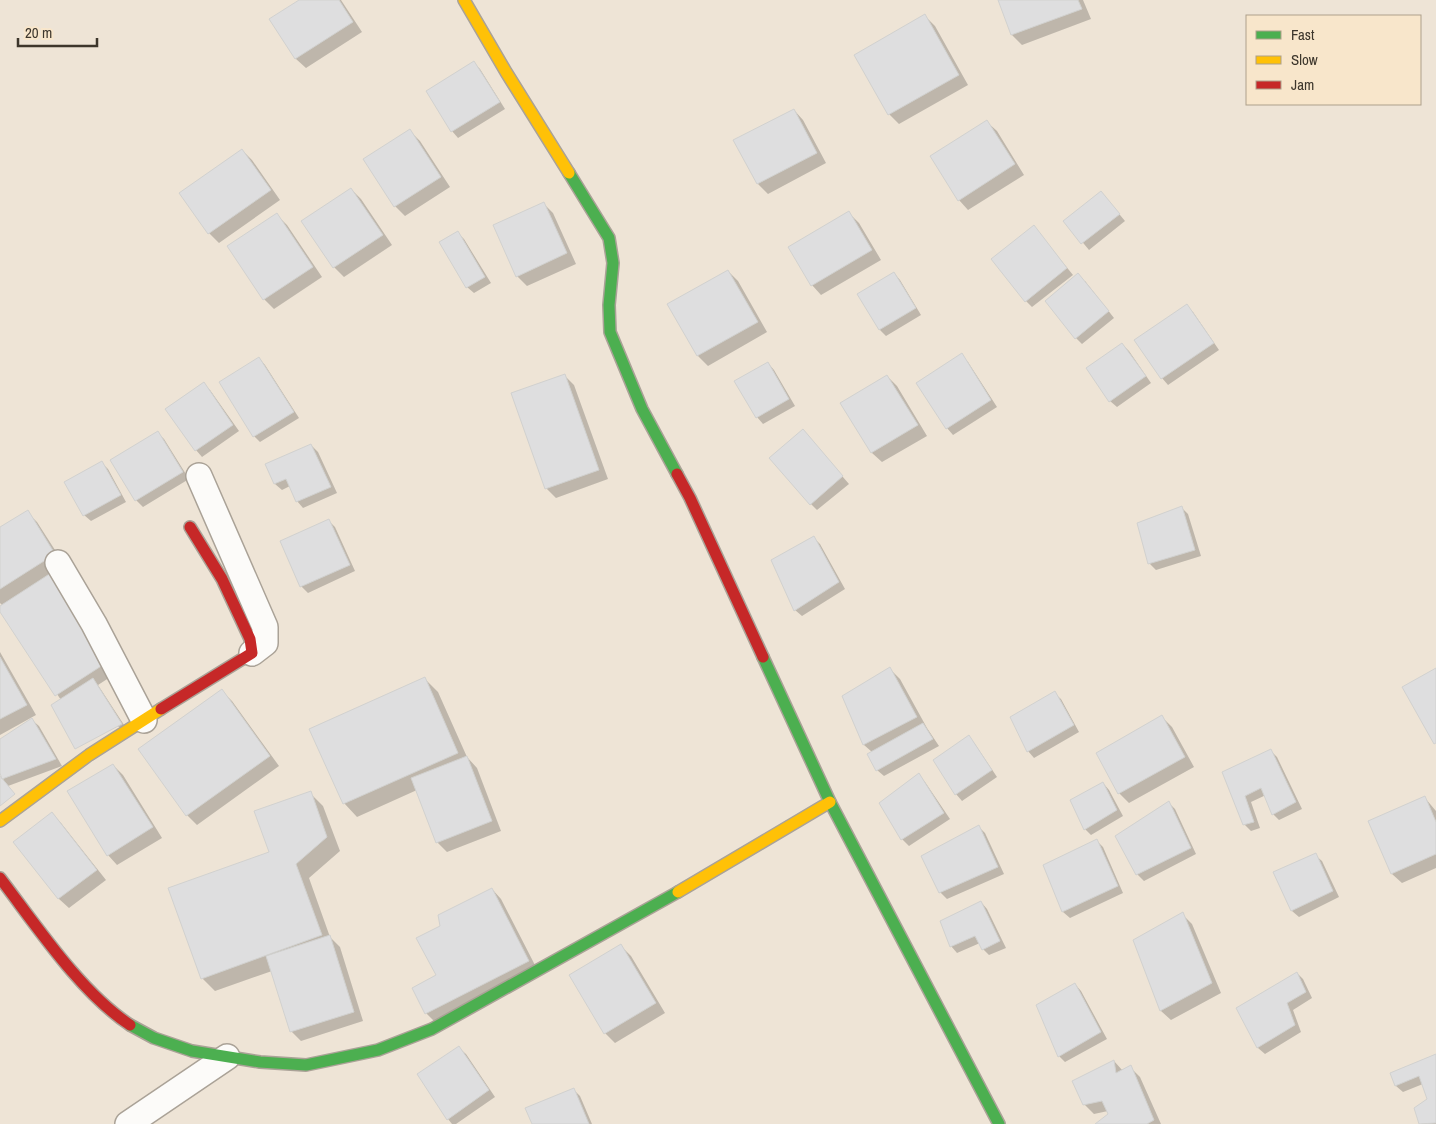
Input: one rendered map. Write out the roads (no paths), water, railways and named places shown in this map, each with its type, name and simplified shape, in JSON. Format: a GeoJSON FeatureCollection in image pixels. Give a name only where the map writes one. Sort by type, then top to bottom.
{"type":"FeatureCollection","features":[{"type":"Feature","properties":{"kind":"street"},"geometry":{"type":"LineString","coordinates":[[464,0],[506,72],[609,238],[613,263],[609,305],[610,332],[642,409],[690,498],[830,802],[1000,1124]]}},
{"type":"Feature","properties":{"kind":"street"},"geometry":{"type":"LineString","coordinates":[[0,821],[94,752],[228,670],[265,643],[265,627],[199,476]]}},
{"type":"Feature","properties":{"kind":"street"},"geometry":{"type":"LineString","coordinates":[[190,527],[222,579],[250,639],[252,653]]}},
{"type":"Feature","properties":{"kind":"street"},"geometry":{"type":"LineString","coordinates":[[58,563],[94,624],[144,720]]}},
{"type":"Feature","properties":{"kind":"street"},"geometry":{"type":"LineString","coordinates":[[0,878],[68,966],[102,1002],[128,1024],[154,1038],[192,1051],[227,1057],[306,1065],[378,1050],[432,1029],[633,918],[830,802]]}},
{"type":"Feature","properties":{"kind":"street"},"geometry":{"type":"LineString","coordinates":[[128,1124],[227,1057]]}}]}
